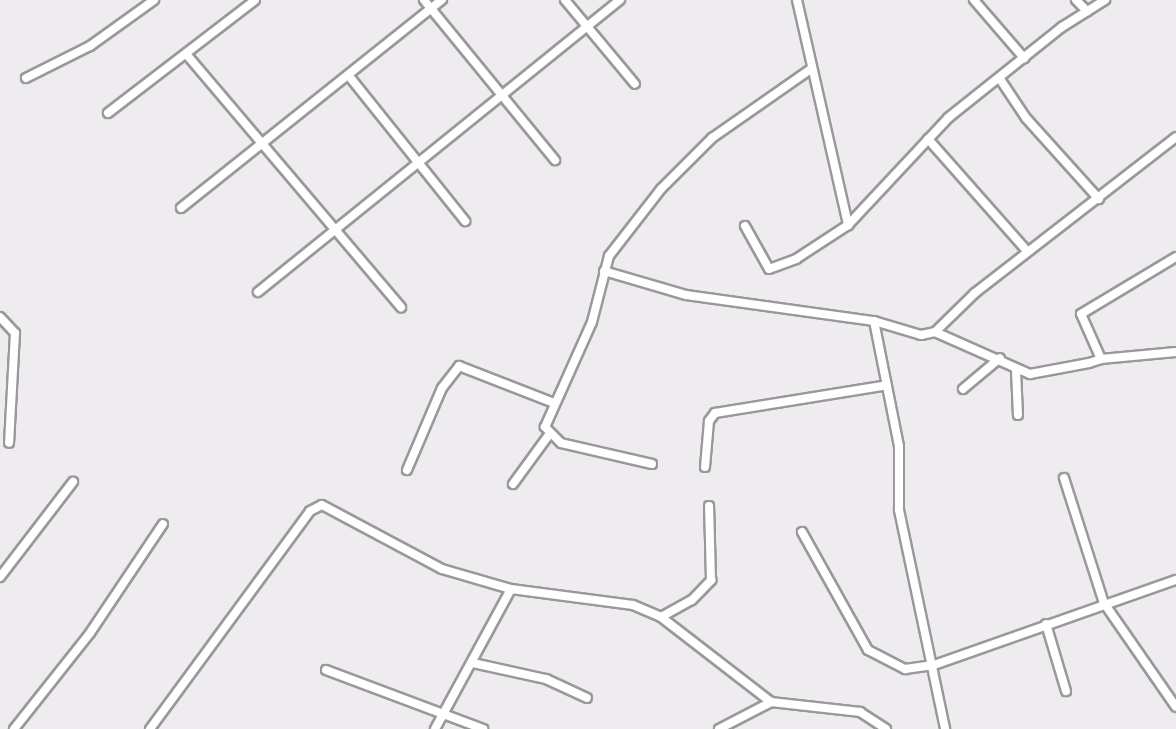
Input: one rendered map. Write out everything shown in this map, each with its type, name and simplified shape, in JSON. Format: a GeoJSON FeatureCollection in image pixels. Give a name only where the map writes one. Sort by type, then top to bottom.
{"type":"FeatureCollection","features":[{"type":"Feature","properties":{"kind":"street"},"geometry":{"type":"LineString","coordinates":[[26,79],[90,46],[154,0]]}},
{"type":"Feature","properties":{"kind":"street"},"geometry":{"type":"LineString","coordinates":[[108,113],[187,55],[255,0]]}},
{"type":"Feature","properties":{"kind":"street"},"geometry":{"type":"LineString","coordinates":[[424,0],[555,160]]}},
{"type":"Feature","properties":{"kind":"street"},"geometry":{"type":"LineString","coordinates":[[181,208],[263,146],[442,0]]}},
{"type":"Feature","properties":{"kind":"street"},"geometry":{"type":"LineString","coordinates":[[565,0],[635,84]]}},
{"type":"Feature","properties":{"kind":"street"},"geometry":{"type":"LineString","coordinates":[[258,292],[335,233],[620,0]]}},
{"type":"Feature","properties":{"kind":"street"},"geometry":{"type":"LineString","coordinates":[[797,0],[848,225]]}},
{"type":"Feature","properties":{"kind":"street"},"geometry":{"type":"LineString","coordinates":[[974,0],[1024,58]]}},
{"type":"Feature","properties":{"kind":"street"},"geometry":{"type":"LineString","coordinates":[[1076,0],[1087,11]]}},
{"type":"Feature","properties":{"kind":"street"},"geometry":{"type":"LineString","coordinates":[[745,226],[769,269],[796,259],[848,225],[928,139],[1024,58],[1105,0]]}},
{"type":"Feature","properties":{"kind":"street"},"geometry":{"type":"LineString","coordinates":[[187,55],[335,233],[401,307]]}},
{"type":"Feature","properties":{"kind":"street"},"geometry":{"type":"LineString","coordinates":[[548,436],[545,427],[554,403],[592,322],[604,271],[626,230],[712,138],[811,69]]}},
{"type":"Feature","properties":{"kind":"street"},"geometry":{"type":"LineString","coordinates":[[349,76],[465,221]]}},
{"type":"Feature","properties":{"kind":"street"},"geometry":{"type":"LineString","coordinates":[[1000,79],[1026,118],[1100,199]]}},
{"type":"Feature","properties":{"kind":"street"},"geometry":{"type":"LineString","coordinates":[[604,271],[686,295],[874,321],[921,335],[935,332],[1027,251],[1100,199],[1176,137]]}},
{"type":"Feature","properties":{"kind":"street"},"geometry":{"type":"LineString","coordinates":[[928,139],[1027,251]]}},
{"type":"Feature","properties":{"kind":"street"},"geometry":{"type":"LineString","coordinates":[[1101,359],[1081,314],[1176,257]]}},
{"type":"Feature","properties":{"kind":"street"},"geometry":{"type":"LineString","coordinates":[[0,317],[15,333],[9,443]]}},
{"type":"Feature","properties":{"kind":"street"},"geometry":{"type":"LineString","coordinates":[[874,321],[899,446],[899,510],[934,665],[945,729]]}},
{"type":"Feature","properties":{"kind":"street"},"geometry":{"type":"LineString","coordinates":[[935,332],[1000,358],[1017,370],[1043,373],[1101,359],[1176,352]]}},
{"type":"Feature","properties":{"kind":"street"},"geometry":{"type":"LineString","coordinates":[[963,389],[1000,358]]}},
{"type":"Feature","properties":{"kind":"street"},"geometry":{"type":"LineString","coordinates":[[407,470],[442,388],[459,366],[554,403]]}},
{"type":"Feature","properties":{"kind":"street"},"geometry":{"type":"LineString","coordinates":[[1017,370],[1018,415]]}},
{"type":"Feature","properties":{"kind":"street"},"geometry":{"type":"LineString","coordinates":[[705,467],[709,421],[715,413],[887,385]]}},
{"type":"Feature","properties":{"kind":"street"},"geometry":{"type":"LineString","coordinates":[[548,436],[595,453],[652,464]]}},
{"type":"Feature","properties":{"kind":"street"},"geometry":{"type":"LineString","coordinates":[[513,484],[548,436]]}},
{"type":"Feature","properties":{"kind":"street"},"geometry":{"type":"LineString","coordinates":[[1064,478],[1104,603],[1176,707]]}},
{"type":"Feature","properties":{"kind":"street"},"geometry":{"type":"LineString","coordinates":[[0,577],[72,482]]}},
{"type":"Feature","properties":{"kind":"street"},"geometry":{"type":"LineString","coordinates":[[150,729],[318,505],[380,532],[442,569],[511,589],[599,596],[662,617],[771,702],[860,712],[886,729]]}},
{"type":"Feature","properties":{"kind":"street"},"geometry":{"type":"LineString","coordinates":[[662,617],[692,600],[710,580],[709,506]]}},
{"type":"Feature","properties":{"kind":"street"},"geometry":{"type":"LineString","coordinates":[[14,729],[90,633],[163,524]]}},
{"type":"Feature","properties":{"kind":"street"},"geometry":{"type":"LineString","coordinates":[[802,532],[868,650],[905,669],[934,665],[1104,603],[1176,580]]}},
{"type":"Feature","properties":{"kind":"street"},"geometry":{"type":"LineString","coordinates":[[435,729],[511,589]]}},
{"type":"Feature","properties":{"kind":"street"},"geometry":{"type":"LineString","coordinates":[[1046,624],[1066,691]]}},
{"type":"Feature","properties":{"kind":"street"},"geometry":{"type":"LineString","coordinates":[[473,663],[545,679],[587,698]]}},
{"type":"Feature","properties":{"kind":"street"},"geometry":{"type":"LineString","coordinates":[[326,670],[483,729]]}},
{"type":"Feature","properties":{"kind":"street"},"geometry":{"type":"LineString","coordinates":[[719,729],[771,702]]}}]}
